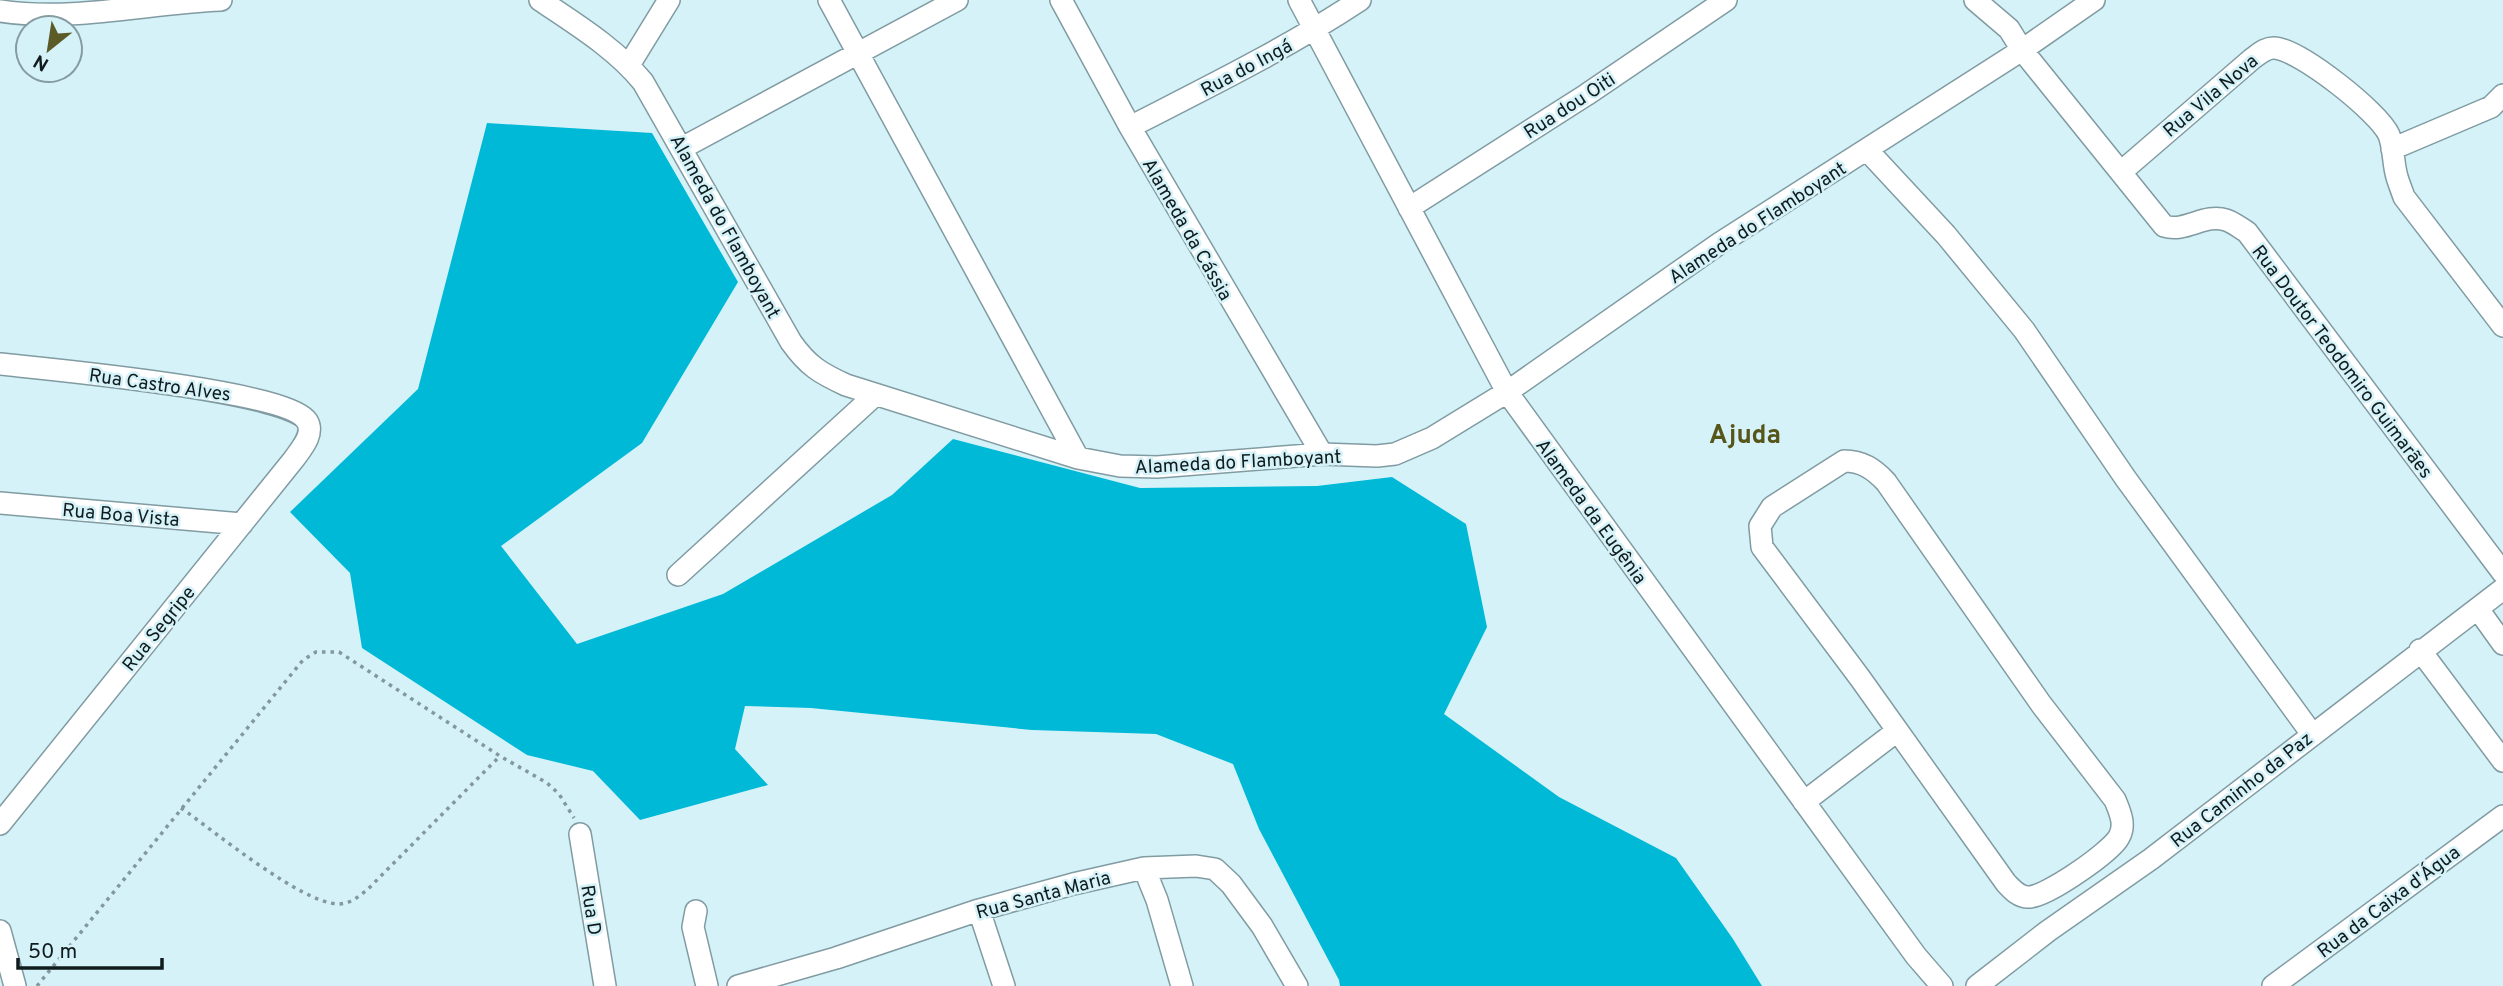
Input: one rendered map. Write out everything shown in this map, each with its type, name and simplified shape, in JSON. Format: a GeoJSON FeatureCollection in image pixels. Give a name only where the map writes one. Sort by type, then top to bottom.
{"type":"FeatureCollection","features":[{"type":"Feature","properties":{"kind":"street"},"geometry":{"type":"LineString","coordinates":[[0,11],[53,14],[149,3],[221,0]]}},
{"type":"Feature","properties":{"kind":"street","name":"Alameda do Flamboyant"},"geometry":{"type":"LineString","coordinates":[[540,0],[629,65],[643,82],[784,331],[805,361],[846,386],[1078,458],[1120,466],[1157,467],[1322,454],[1377,457],[1395,454],[1432,438],[1507,392],[1720,243],[2022,50],[2094,0]]}},
{"type":"Feature","properties":{"kind":"street"},"geometry":{"type":"LineString","coordinates":[[629,65],[669,0]]}},
{"type":"Feature","properties":{"kind":"street"},"geometry":{"type":"LineString","coordinates":[[829,0],[1078,458]]}},
{"type":"Feature","properties":{"kind":"street"},"geometry":{"type":"LineString","coordinates":[[682,148],[957,0]]}},
{"type":"Feature","properties":{"kind":"street","name":"Alameda da Cássia"},"geometry":{"type":"LineString","coordinates":[[1061,0],[1130,127],[1322,454]]}},
{"type":"Feature","properties":{"kind":"street","name":"Alameda da Eugênia"},"geometry":{"type":"LineString","coordinates":[[1299,0],[1507,392],[1916,956],[1942,986]]}},
{"type":"Feature","properties":{"kind":"street","name":"Rua do Ingá"},"geometry":{"type":"LineString","coordinates":[[1130,127],[1316,29],[1360,0]]}},
{"type":"Feature","properties":{"kind":"street","name":"Rua dou Oiti"},"geometry":{"type":"LineString","coordinates":[[1409,208],[1586,95],[1726,0]]}},
{"type":"Feature","properties":{"kind":"street","name":"Rua Doutor Teodomiro Guimarães"},"geometry":{"type":"LineString","coordinates":[[1975,0],[2009,29],[2022,50],[2164,226],[2182,228],[2205,219],[2217,218],[2228,220],[2246,232],[2503,573]]}},
{"type":"Feature","properties":{"kind":"street","name":"Rua Vila Nova"},"geometry":{"type":"LineString","coordinates":[[2121,172],[2242,68],[2271,48],[2291,54],[2364,104],[2379,119],[2389,136],[2396,177],[2404,197],[2503,326]]}},
{"type":"Feature","properties":{"kind":"street"},"geometry":{"type":"LineString","coordinates":[[2392,149],[2491,107],[2503,95]]}},
{"type":"Feature","properties":{"kind":"street"},"geometry":{"type":"LineString","coordinates":[[1867,150],[1946,234],[2024,330],[2126,479],[2312,734]]}},
{"type":"Feature","properties":{"kind":"street","name":"Rua Castro Alves"},"geometry":{"type":"LineString","coordinates":[[0,363],[231,394],[293,410],[305,418],[310,428]]}},
{"type":"Feature","properties":{"kind":"street"},"geometry":{"type":"LineString","coordinates":[[678,575],[875,394]]}},
{"type":"Feature","properties":{"kind":"street","name":"Rua Segripe"},"geometry":{"type":"LineString","coordinates":[[0,824],[294,459],[309,436],[310,428]]}},
{"type":"Feature","properties":{"kind":"street"},"geometry":{"type":"LineString","coordinates":[[1844,461],[1855,461],[1867,466],[1886,482],[2040,704],[2115,800],[2122,817],[2120,837],[2110,849],[2040,896],[2022,896],[2006,883],[1897,731],[1762,547],[1760,526],[1772,507],[1844,461]]}},
{"type":"Feature","properties":{"kind":"street","name":"Rua Boa Vista"},"geometry":{"type":"LineString","coordinates":[[0,503],[242,524]]}},
{"type":"Feature","properties":{"kind":"street","name":"Rua Caminho da Paz"},"geometry":{"type":"LineString","coordinates":[[1977,986],[2151,859],[2420,650],[2503,589]]}},
{"type":"Feature","properties":{"kind":"street"},"geometry":{"type":"LineString","coordinates":[[2478,609],[2503,644]]}},
{"type":"Feature","properties":{"kind":"street"},"geometry":{"type":"LineString","coordinates":[[2420,650],[2503,761]]}},
{"type":"Feature","properties":{"kind":"street"},"geometry":{"type":"LineString","coordinates":[[1804,802],[1897,731]]}},
{"type":"Feature","properties":{"kind":"street","name":"Rua da Caixa d'Água"},"geometry":{"type":"LineString","coordinates":[[2273,986],[2503,816]]}},
{"type":"Feature","properties":{"kind":"street","name":"Rua D"},"geometry":{"type":"LineString","coordinates":[[580,834],[604,986]]}},
{"type":"Feature","properties":{"kind":"street","name":"Rua Santa Maria"},"geometry":{"type":"LineString","coordinates":[[738,986],[836,958],[979,910],[1073,884],[1144,869],[1206,866],[1222,874],[1262,926],[1297,986]]}},
{"type":"Feature","properties":{"kind":"street"},"geometry":{"type":"LineString","coordinates":[[1144,869],[1157,900],[1182,986]]}},
{"type":"Feature","properties":{"kind":"street"},"geometry":{"type":"LineString","coordinates":[[979,910],[1004,986]]}},
{"type":"Feature","properties":{"kind":"street"},"geometry":{"type":"LineString","coordinates":[[696,911],[693,927],[707,986]]}},
{"type":"Feature","properties":{"kind":"street"},"geometry":{"type":"LineString","coordinates":[[0,932],[15,986]]}},
{"type":"Feature","properties":{"kind":"path"},"geometry":{"type":"LineString","coordinates":[[37,986],[303,660],[316,652],[339,652],[500,756],[547,783],[570,808],[580,834]]}},
{"type":"Feature","properties":{"kind":"path"},"geometry":{"type":"LineString","coordinates":[[181,807],[255,862],[312,897],[341,904],[353,901],[367,890],[500,756]]}},
{"type":"Feature","properties":{"kind":"shaded area"},"geometry":{"type":"Polygon","coordinates":[[[487,123],[652,133],[738,282],[642,443],[501,546],[577,644],[723,594],[892,495],[953,439],[1140,488],[1317,486],[1392,477],[1466,524],[1487,627],[1444,714],[1559,797],[1676,858],[1733,939],[1762,986],[1340,986],[1259,829],[1233,764],[1156,734],[1032,730],[811,708],[745,706],[735,749],[768,785],[640,820],[593,771],[527,755],[362,648],[350,573],[290,512],[418,389],[487,123]]]}},
{"type":"Feature","properties":{"kind":"district","name":"Ajuda"},"geometry":{"type":"Point","coordinates":[1745,434]}}]}
